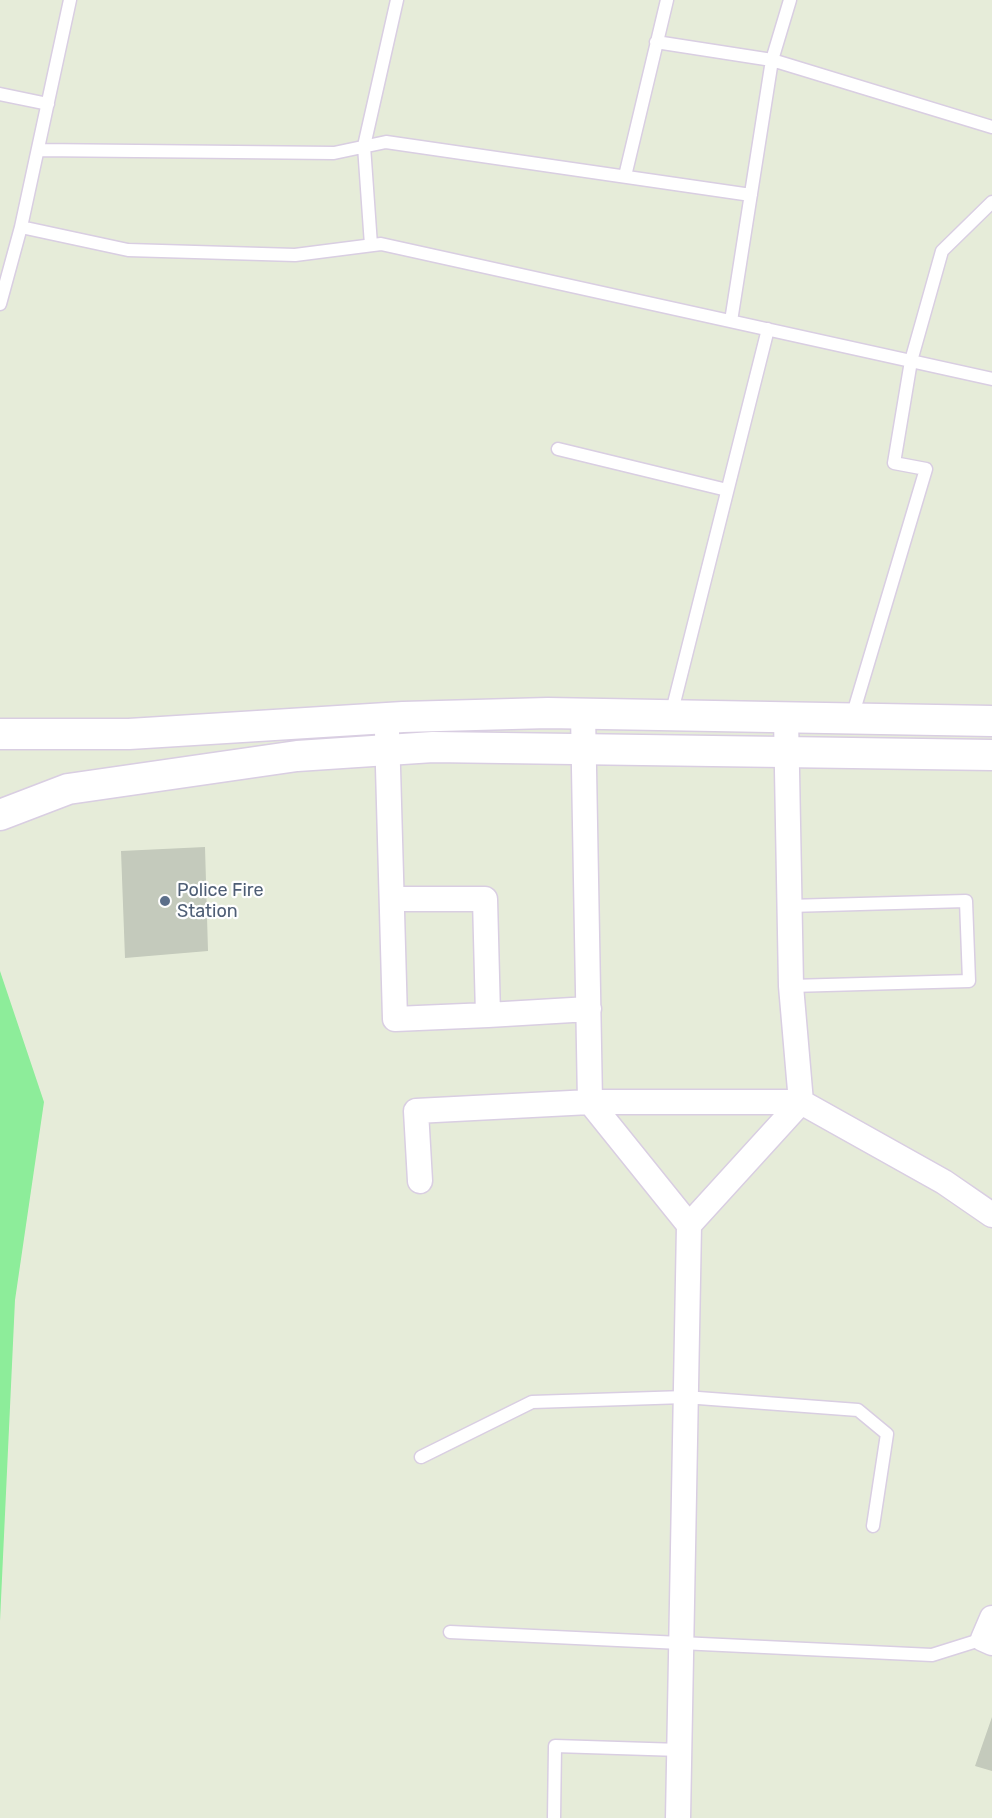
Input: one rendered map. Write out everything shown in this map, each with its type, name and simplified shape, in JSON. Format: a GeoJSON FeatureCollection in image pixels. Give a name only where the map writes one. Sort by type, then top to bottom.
{"type":"FeatureCollection","features":[{"type":"Feature","properties":{"kind":"street"},"geometry":{"type":"LineString","coordinates":[[0,734],[129,735],[387,718],[583,713],[992,721]]}},
{"type":"Feature","properties":{"kind":"street"},"geometry":{"type":"LineString","coordinates":[[583,713],[590,1102],[689,1226],[678,1818]]}},
{"type":"Feature","properties":{"kind":"street"},"geometry":{"type":"LineString","coordinates":[[689,1226],[801,1102],[791,986],[786,717]]}},
{"type":"Feature","properties":{"kind":"street"},"geometry":{"type":"LineString","coordinates":[[387,718],[395,1018],[589,1010]]}},
{"type":"Feature","properties":{"kind":"street"},"geometry":{"type":"LineString","coordinates":[[0,815],[68,789],[297,756],[433,747],[992,755]]}},
{"type":"Feature","properties":{"kind":"street"},"geometry":{"type":"LineString","coordinates":[[393,899],[485,899],[488,1015]]}},
{"type":"Feature","properties":{"kind":"street"},"geometry":{"type":"LineString","coordinates":[[420,1181],[416,1111],[590,1102],[801,1102],[944,1182],[992,1215]]}},
{"type":"Feature","properties":{"kind":"lane"},"geometry":{"type":"LineString","coordinates":[[0,304],[21,227],[70,0]]}},
{"type":"Feature","properties":{"kind":"lane"},"geometry":{"type":"LineString","coordinates":[[371,245],[364,147],[397,0]]}},
{"type":"Feature","properties":{"kind":"lane"},"geometry":{"type":"LineString","coordinates":[[625,176],[667,0]]}},
{"type":"Feature","properties":{"kind":"lane"},"geometry":{"type":"LineString","coordinates":[[731,321],[772,60],[790,0]]}},
{"type":"Feature","properties":{"kind":"lane"},"geometry":{"type":"LineString","coordinates":[[656,42],[772,60],[992,127]]}},
{"type":"Feature","properties":{"kind":"lane"},"geometry":{"type":"LineString","coordinates":[[0,94],[48,104]]}},
{"type":"Feature","properties":{"kind":"lane"},"geometry":{"type":"LineString","coordinates":[[38,150],[334,153],[386,142],[751,195]]}},
{"type":"Feature","properties":{"kind":"lane"},"geometry":{"type":"LineString","coordinates":[[852,718],[926,469],[894,463],[911,361],[942,250],[992,202]]}},
{"type":"Feature","properties":{"kind":"lane"},"geometry":{"type":"LineString","coordinates":[[21,227],[128,250],[295,255],[381,244],[992,379]]}},
{"type":"Feature","properties":{"kind":"lane"},"geometry":{"type":"LineString","coordinates":[[671,715],[768,330]]}},
{"type":"Feature","properties":{"kind":"lane"},"geometry":{"type":"LineString","coordinates":[[558,449],[727,490]]}},
{"type":"Feature","properties":{"kind":"lane"},"geometry":{"type":"LineString","coordinates":[[789,906],[966,901],[969,981],[791,986]]}},
{"type":"Feature","properties":{"kind":"lane"},"geometry":{"type":"LineString","coordinates":[[421,1457],[532,1402],[686,1397],[858,1410],[887,1434],[873,1526]]}},
{"type":"Feature","properties":{"kind":"lane"},"geometry":{"type":"LineString","coordinates":[[450,1632],[932,1655],[989,1634]]}},
{"type":"Feature","properties":{"kind":"lane"},"geometry":{"type":"LineString","coordinates":[[555,1818],[555,1746],[680,1750]]}},
{"type":"Feature","properties":{"kind":"green space"},"geometry":{"type":"Polygon","coordinates":[[[0,971],[44,1102],[15,1300],[0,1621],[0,971]]]}},
{"type":"Feature","properties":{"kind":"building","name":"Police Fire Station"},"geometry":{"type":"Polygon","coordinates":[[[205,847],[208,951],[125,958],[121,851],[205,847]]]}},
{"type":"Feature","properties":{"kind":"building"},"geometry":{"type":"Polygon","coordinates":[[[992,1717],[992,1771],[975,1766],[992,1717]]]}},
{"type":"Feature","properties":{"kind":"place","name":"Police Fire Station"},"geometry":{"type":"Point","coordinates":[165,901]}}]}
